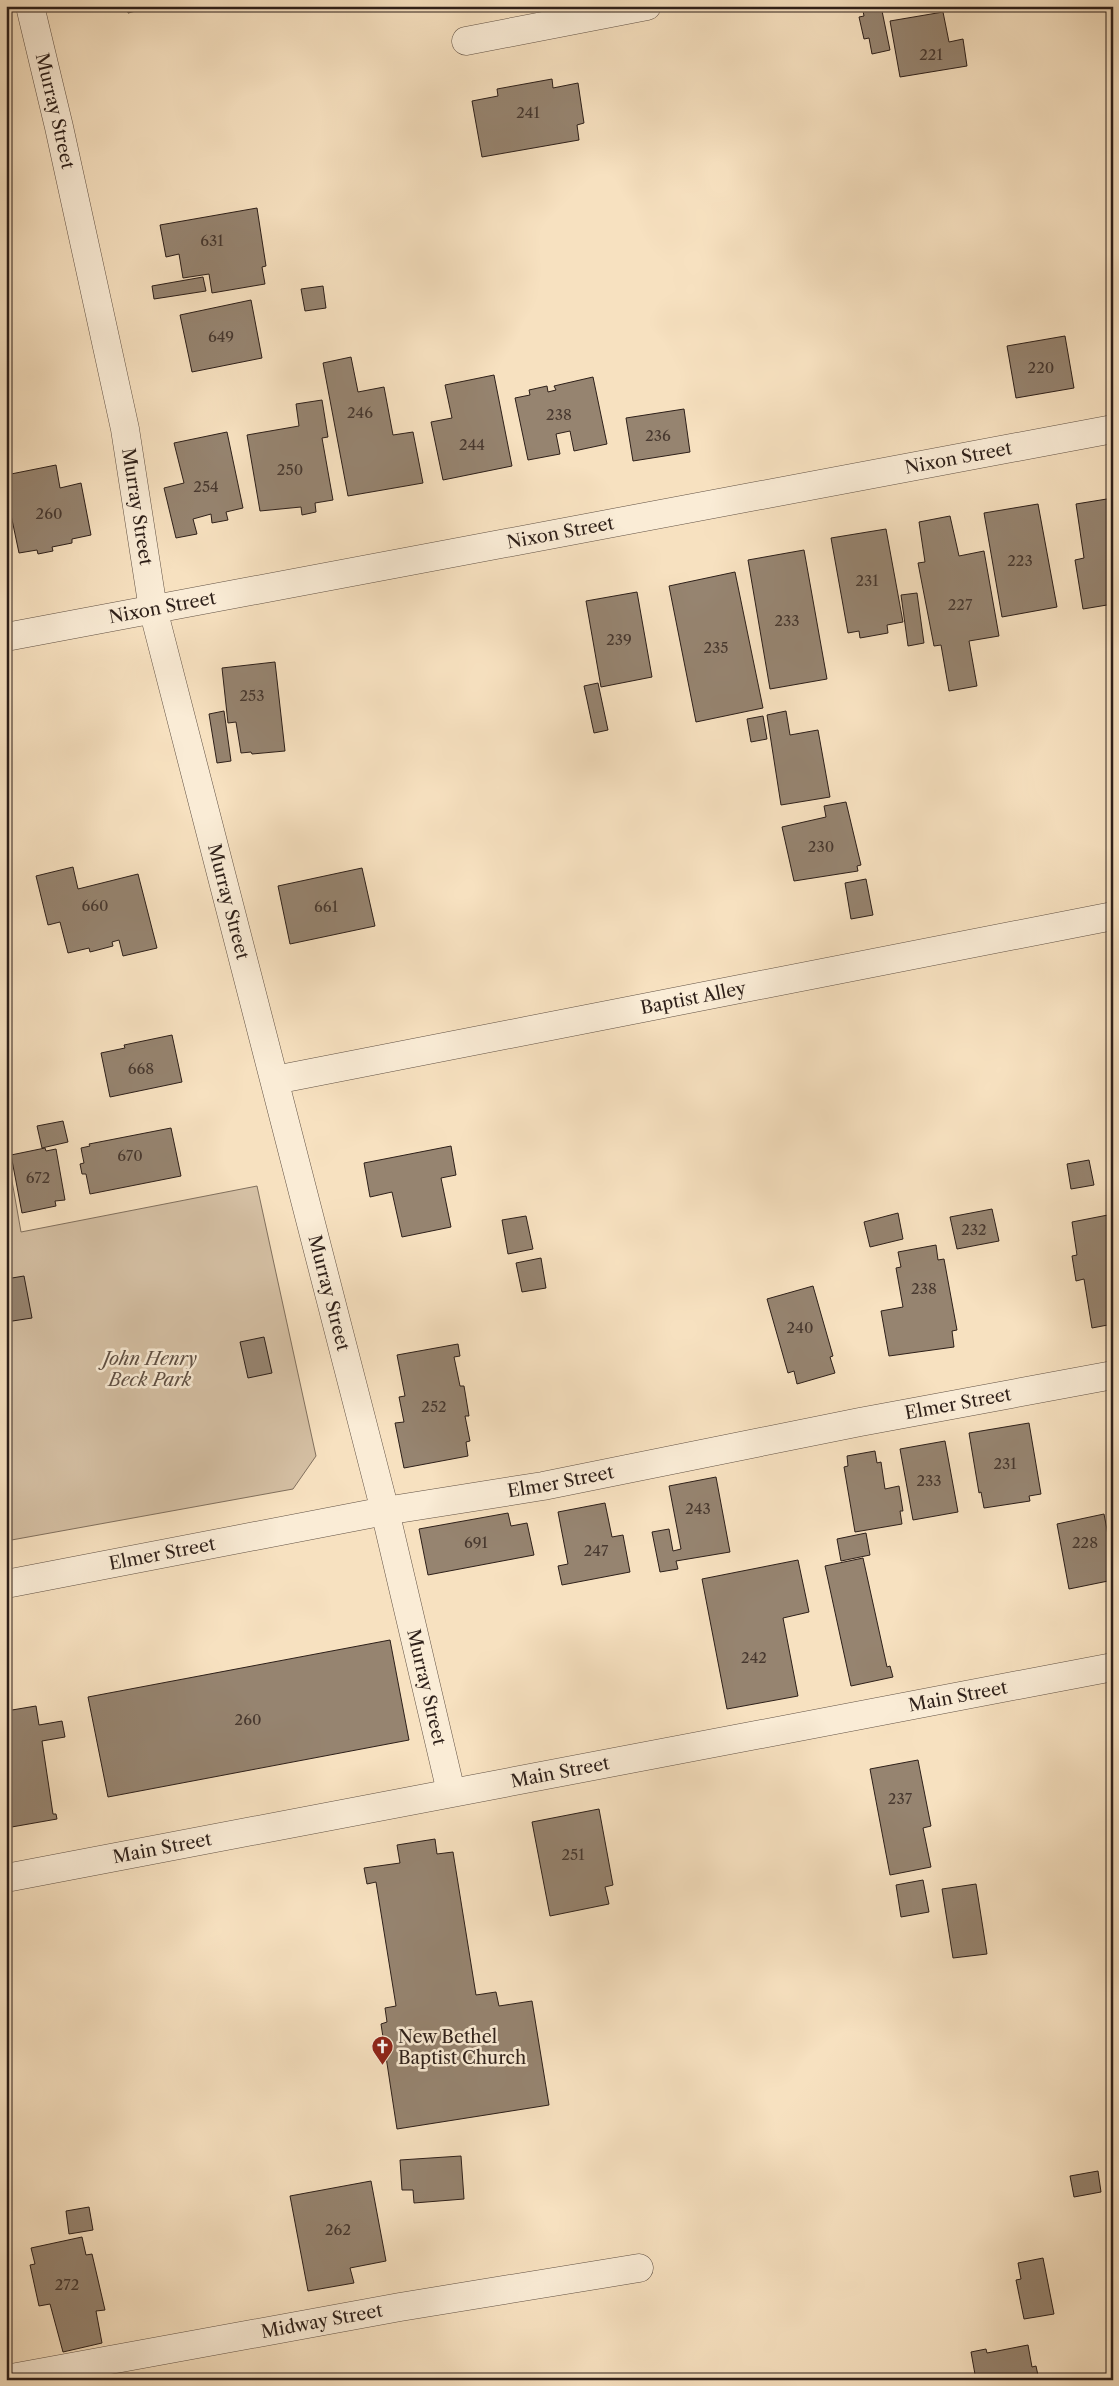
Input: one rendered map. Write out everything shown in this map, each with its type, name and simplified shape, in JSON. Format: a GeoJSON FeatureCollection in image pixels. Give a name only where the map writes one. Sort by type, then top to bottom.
{"type":"FeatureCollection","features":[{"type":"Feature","properties":{"kind":"street","name":"Murray Street"},"geometry":{"type":"LineString","coordinates":[[30,6],[59,127],[125,428],[153,609],[385,1511],[451,1792]]}},
{"type":"Feature","properties":{"kind":"street"},"geometry":{"type":"LineString","coordinates":[[466,41],[646,6]]}},
{"type":"Feature","properties":{"kind":"street","name":"Nixon Street"},"geometry":{"type":"LineString","coordinates":[[6,637],[1113,429]]}},
{"type":"Feature","properties":{"kind":"street","name":"Baptist Alley"},"geometry":{"type":"LineString","coordinates":[[275,1080],[1113,916]]}},
{"type":"Feature","properties":{"kind":"street","name":"Elmer Street"},"geometry":{"type":"LineString","coordinates":[[6,1584],[385,1511],[543,1486],[850,1424],[1113,1375]]}},
{"type":"Feature","properties":{"kind":"street","name":"Main Street"},"geometry":{"type":"LineString","coordinates":[[6,1878],[1113,1667]]}},
{"type":"Feature","properties":{"kind":"street","name":"Midway Street"},"geometry":{"type":"LineString","coordinates":[[6,2379],[400,2307],[639,2268]]}},
{"type":"Feature","properties":{"kind":"green space","name":"John Henry Beck Park"},"geometry":{"type":"Polygon","coordinates":[[[6,1147],[21,1232],[257,1186],[316,1456],[293,1489],[6,1541],[6,1147]]]}},
{"type":"Feature","properties":{"kind":"building"},"geometry":{"type":"Polygon","coordinates":[[[127,6],[155,6],[128,13],[127,6]]]}},
{"type":"Feature","properties":{"kind":"building"},"geometry":{"type":"Polygon","coordinates":[[[862,6],[881,6],[890,50],[872,54],[869,38],[864,39],[859,17],[864,16],[862,6]]]}},
{"type":"Feature","properties":{"kind":"building"},"geometry":{"type":"Polygon","coordinates":[[[943,12],[949,42],[963,39],[967,66],[900,77],[890,21],[943,12]]]}},
{"type":"Feature","properties":{"kind":"building"},"geometry":{"type":"Polygon","coordinates":[[[552,79],[553,88],[578,83],[584,123],[577,125],[579,140],[482,157],[472,101],[498,96],[497,89],[552,79]]]}},
{"type":"Feature","properties":{"kind":"building"},"geometry":{"type":"Polygon","coordinates":[[[257,208],[266,266],[262,267],[265,284],[212,293],[209,274],[183,278],[179,254],[166,257],[160,225],[257,208]]]}},
{"type":"Feature","properties":{"kind":"building"},"geometry":{"type":"Polygon","coordinates":[[[203,277],[206,291],[154,299],[152,286],[203,277]]]}},
{"type":"Feature","properties":{"kind":"building"},"geometry":{"type":"Polygon","coordinates":[[[323,286],[326,308],[305,311],[301,289],[323,286]]]}},
{"type":"Feature","properties":{"kind":"building"},"geometry":{"type":"Polygon","coordinates":[[[251,300],[262,358],[192,372],[180,315],[251,300]]]}},
{"type":"Feature","properties":{"kind":"building"},"geometry":{"type":"Polygon","coordinates":[[[1065,336],[1074,388],[1016,398],[1007,346],[1065,336]]]}},
{"type":"Feature","properties":{"kind":"building"},"geometry":{"type":"Polygon","coordinates":[[[351,357],[358,392],[384,387],[393,435],[413,432],[423,483],[348,496],[323,363],[351,357]]]}},
{"type":"Feature","properties":{"kind":"building"},"geometry":{"type":"Polygon","coordinates":[[[494,375],[512,466],[443,480],[431,422],[452,418],[445,385],[494,375]]]}},
{"type":"Feature","properties":{"kind":"building"},"geometry":{"type":"Polygon","coordinates":[[[593,377],[607,444],[574,451],[570,431],[556,434],[560,454],[528,460],[515,398],[530,395],[529,390],[547,386],[548,392],[556,390],[554,386],[593,377]]]}},
{"type":"Feature","properties":{"kind":"building"},"geometry":{"type":"Polygon","coordinates":[[[322,400],[328,437],[322,438],[333,500],[315,503],[316,512],[302,515],[301,507],[260,511],[247,435],[299,426],[296,404],[322,400]]]}},
{"type":"Feature","properties":{"kind":"building"},"geometry":{"type":"Polygon","coordinates":[[[684,409],[690,452],[633,461],[626,418],[684,409]]]}},
{"type":"Feature","properties":{"kind":"building"},"geometry":{"type":"Polygon","coordinates":[[[227,432],[243,508],[226,512],[228,520],[212,523],[211,514],[193,519],[197,534],[176,538],[164,488],[184,483],[174,443],[227,432]]]}},
{"type":"Feature","properties":{"kind":"building"},"geometry":{"type":"Polygon","coordinates":[[[56,465],[60,488],[81,483],[91,535],[72,539],[72,543],[52,547],[53,551],[38,554],[37,550],[19,553],[6,491],[6,475],[56,465]]]}},
{"type":"Feature","properties":{"kind":"building"},"geometry":{"type":"Polygon","coordinates":[[[1113,498],[1113,604],[1083,609],[1075,560],[1084,558],[1076,504],[1113,498]]]}},
{"type":"Feature","properties":{"kind":"building"},"geometry":{"type":"Polygon","coordinates":[[[1038,504],[1057,607],[1002,617],[984,513],[1038,504]]]}},
{"type":"Feature","properties":{"kind":"building"},"geometry":{"type":"Polygon","coordinates":[[[950,516],[959,556],[984,551],[999,636],[969,641],[977,686],[949,691],[941,645],[934,646],[918,563],[925,562],[919,522],[950,516]]]}},
{"type":"Feature","properties":{"kind":"building"},"geometry":{"type":"Polygon","coordinates":[[[886,529],[903,622],[887,625],[888,633],[860,638],[859,631],[848,633],[831,538],[886,529]]]}},
{"type":"Feature","properties":{"kind":"building"},"geometry":{"type":"Polygon","coordinates":[[[804,550],[827,679],[770,689],[748,560],[804,550]]]}},
{"type":"Feature","properties":{"kind":"building"},"geometry":{"type":"Polygon","coordinates":[[[735,572],[763,708],[696,722],[669,586],[735,572]]]}},
{"type":"Feature","properties":{"kind":"building"},"geometry":{"type":"Polygon","coordinates":[[[637,592],[652,677],[601,687],[586,601],[637,592]]]}},
{"type":"Feature","properties":{"kind":"building"},"geometry":{"type":"Polygon","coordinates":[[[917,593],[924,643],[908,646],[901,595],[917,593]]]}},
{"type":"Feature","properties":{"kind":"building"},"geometry":{"type":"Polygon","coordinates":[[[275,662],[285,751],[241,753],[236,722],[228,723],[222,668],[275,662]]]}},
{"type":"Feature","properties":{"kind":"building"},"geometry":{"type":"Polygon","coordinates":[[[598,683],[608,730],[594,733],[584,686],[598,683]]]}},
{"type":"Feature","properties":{"kind":"building"},"geometry":{"type":"Polygon","coordinates":[[[224,711],[231,761],[217,763],[209,714],[224,711]]]}},
{"type":"Feature","properties":{"kind":"building"},"geometry":{"type":"Polygon","coordinates":[[[786,711],[790,735],[818,730],[830,797],[781,805],[767,715],[786,711]]]}},
{"type":"Feature","properties":{"kind":"building"},"geometry":{"type":"Polygon","coordinates":[[[763,716],[767,739],[751,742],[747,719],[763,716]]]}},
{"type":"Feature","properties":{"kind":"building"},"geometry":{"type":"Polygon","coordinates":[[[846,802],[861,865],[857,866],[858,871],[794,881],[782,827],[826,817],[824,806],[846,802]]]}},
{"type":"Feature","properties":{"kind":"building"},"geometry":{"type":"Polygon","coordinates":[[[73,867],[78,889],[138,874],[157,948],[123,956],[119,940],[112,942],[113,946],[90,952],[89,948],[68,953],[60,922],[48,925],[36,876],[73,867]]]}},
{"type":"Feature","properties":{"kind":"building"},"geometry":{"type":"Polygon","coordinates":[[[362,868],[375,926],[290,944],[278,886],[362,868]]]}},
{"type":"Feature","properties":{"kind":"building"},"geometry":{"type":"Polygon","coordinates":[[[866,879],[873,915],[851,919],[845,883],[866,879]]]}},
{"type":"Feature","properties":{"kind":"building"},"geometry":{"type":"Polygon","coordinates":[[[172,1035],[182,1082],[110,1097],[101,1053],[125,1048],[124,1045],[172,1035]]]}},
{"type":"Feature","properties":{"kind":"building"},"geometry":{"type":"Polygon","coordinates":[[[63,1121],[68,1142],[42,1148],[37,1126],[63,1121]]]}},
{"type":"Feature","properties":{"kind":"building"},"geometry":{"type":"Polygon","coordinates":[[[171,1128],[181,1176],[90,1194],[86,1174],[82,1174],[80,1164],[84,1163],[81,1148],[90,1146],[89,1144],[171,1128]]]}},
{"type":"Feature","properties":{"kind":"building"},"geometry":{"type":"Polygon","coordinates":[[[451,1146],[456,1175],[441,1178],[451,1227],[402,1237],[392,1192],[370,1197],[364,1163],[451,1146]]]}},
{"type":"Feature","properties":{"kind":"building"},"geometry":{"type":"Polygon","coordinates":[[[45,1148],[46,1151],[56,1149],[65,1200],[55,1201],[56,1206],[22,1213],[11,1155],[45,1148]]]}},
{"type":"Feature","properties":{"kind":"building"},"geometry":{"type":"Polygon","coordinates":[[[1089,1160],[1094,1185],[1071,1189],[1067,1164],[1089,1160]]]}},
{"type":"Feature","properties":{"kind":"building"},"geometry":{"type":"Polygon","coordinates":[[[992,1209],[999,1241],[957,1249],[950,1217],[992,1209]]]}},
{"type":"Feature","properties":{"kind":"building"},"geometry":{"type":"Polygon","coordinates":[[[898,1213],[903,1239],[870,1247],[864,1222],[898,1213]]]}},
{"type":"Feature","properties":{"kind":"building"},"geometry":{"type":"Polygon","coordinates":[[[1113,1214],[1113,1324],[1092,1328],[1084,1279],[1076,1281],[1072,1256],[1077,1255],[1072,1222],[1113,1214]]]}},
{"type":"Feature","properties":{"kind":"building"},"geometry":{"type":"Polygon","coordinates":[[[526,1216],[533,1249],[508,1254],[502,1220],[526,1216]]]}},
{"type":"Feature","properties":{"kind":"building"},"geometry":{"type":"Polygon","coordinates":[[[936,1245],[938,1260],[944,1259],[957,1330],[952,1331],[954,1347],[889,1356],[881,1311],[903,1307],[896,1268],[901,1267],[898,1252],[936,1245]]]}},
{"type":"Feature","properties":{"kind":"building"},"geometry":{"type":"Polygon","coordinates":[[[541,1258],[546,1288],[522,1292],[516,1263],[541,1258]]]}},
{"type":"Feature","properties":{"kind":"building"},"geometry":{"type":"Polygon","coordinates":[[[24,1276],[32,1318],[6,1322],[6,1279],[24,1276]]]}},
{"type":"Feature","properties":{"kind":"building"},"geometry":{"type":"Polygon","coordinates":[[[813,1286],[833,1356],[830,1357],[835,1373],[797,1384],[794,1371],[788,1373],[767,1299],[813,1286]]]}},
{"type":"Feature","properties":{"kind":"building"},"geometry":{"type":"Polygon","coordinates":[[[264,1337],[272,1373],[248,1378],[240,1342],[264,1337]]]}},
{"type":"Feature","properties":{"kind":"building"},"geometry":{"type":"Polygon","coordinates":[[[458,1344],[460,1356],[454,1357],[460,1386],[464,1386],[469,1416],[465,1416],[470,1441],[466,1442],[468,1456],[404,1468],[395,1423],[404,1422],[399,1397],[405,1396],[397,1355],[458,1344]]]}},
{"type":"Feature","properties":{"kind":"building"},"geometry":{"type":"Polygon","coordinates":[[[1029,1423],[1041,1494],[1029,1496],[1030,1501],[984,1508],[981,1492],[979,1493],[969,1433],[1029,1423]]]}},
{"type":"Feature","properties":{"kind":"building"},"geometry":{"type":"Polygon","coordinates":[[[945,1441],[958,1512],[913,1520],[900,1449],[945,1441]]]}},
{"type":"Feature","properties":{"kind":"building"},"geometry":{"type":"Polygon","coordinates":[[[875,1451],[877,1463],[881,1462],[885,1489],[899,1486],[903,1511],[900,1511],[902,1524],[855,1532],[844,1467],[848,1466],[847,1456],[875,1451]]]}},
{"type":"Feature","properties":{"kind":"building"},"geometry":{"type":"Polygon","coordinates":[[[716,1477],[730,1552],[676,1561],[678,1569],[660,1572],[652,1532],[669,1529],[673,1551],[681,1549],[669,1486],[716,1477]]]}},
{"type":"Feature","properties":{"kind":"building"},"geometry":{"type":"Polygon","coordinates":[[[605,1503],[612,1537],[623,1535],[630,1572],[562,1585],[558,1566],[568,1564],[558,1512],[605,1503]]]}},
{"type":"Feature","properties":{"kind":"building"},"geometry":{"type":"Polygon","coordinates":[[[508,1513],[511,1526],[527,1523],[534,1555],[428,1575],[419,1529],[508,1513]]]}},
{"type":"Feature","properties":{"kind":"building"},"geometry":{"type":"Polygon","coordinates":[[[1104,1514],[1113,1561],[1113,1580],[1069,1589],[1057,1524],[1104,1514]]]}},
{"type":"Feature","properties":{"kind":"building"},"geometry":{"type":"Polygon","coordinates":[[[866,1533],[870,1555],[841,1561],[837,1539],[866,1533]]]}},
{"type":"Feature","properties":{"kind":"building"},"geometry":{"type":"Polygon","coordinates":[[[863,1558],[887,1667],[890,1666],[893,1677],[851,1686],[825,1566],[863,1558]]]}},
{"type":"Feature","properties":{"kind":"building"},"geometry":{"type":"Polygon","coordinates":[[[798,1560],[809,1612],[783,1618],[798,1696],[727,1709],[702,1579],[798,1560]]]}},
{"type":"Feature","properties":{"kind":"building"},"geometry":{"type":"Polygon","coordinates":[[[390,1640],[409,1740],[108,1797],[88,1697],[390,1640]]]}},
{"type":"Feature","properties":{"kind":"building"},"geometry":{"type":"Polygon","coordinates":[[[36,1706],[39,1725],[62,1721],[65,1737],[42,1741],[53,1814],[56,1814],[57,1819],[6,1828],[6,1711],[36,1706]]]}},
{"type":"Feature","properties":{"kind":"building"},"geometry":{"type":"Polygon","coordinates":[[[918,1760],[931,1826],[923,1828],[931,1867],[890,1875],[870,1769],[918,1760]]]}},
{"type":"Feature","properties":{"kind":"building"},"geometry":{"type":"Polygon","coordinates":[[[599,1809],[613,1885],[605,1887],[609,1904],[550,1916],[532,1822],[599,1809]]]}},
{"type":"Feature","properties":{"kind":"building"},"geometry":{"type":"Polygon","coordinates":[[[435,1839],[437,1854],[453,1852],[476,1995],[496,1992],[499,2006],[532,2001],[549,2105],[397,2129],[381,2024],[387,2022],[385,2008],[396,2006],[376,1882],[367,1884],[364,1868],[400,1863],[397,1845],[435,1839]]]}},
{"type":"Feature","properties":{"kind":"building"},"geometry":{"type":"Polygon","coordinates":[[[923,1880],[929,1912],[901,1917],[896,1885],[923,1880]]]}},
{"type":"Feature","properties":{"kind":"building"},"geometry":{"type":"Polygon","coordinates":[[[976,1884],[987,1954],[953,1958],[942,1889],[976,1884]]]}},
{"type":"Feature","properties":{"kind":"building"},"geometry":{"type":"Polygon","coordinates":[[[461,2156],[464,2199],[414,2203],[413,2190],[402,2190],[400,2160],[461,2156]]]}},
{"type":"Feature","properties":{"kind":"building"},"geometry":{"type":"Polygon","coordinates":[[[1098,2171],[1101,2192],[1074,2197],[1070,2176],[1098,2171]]]}},
{"type":"Feature","properties":{"kind":"building"},"geometry":{"type":"Polygon","coordinates":[[[371,2181],[386,2261],[350,2268],[354,2283],[308,2291],[290,2196],[371,2181]]]}},
{"type":"Feature","properties":{"kind":"building"},"geometry":{"type":"Polygon","coordinates":[[[89,2207],[93,2230],[69,2234],[66,2211],[89,2207]]]}},
{"type":"Feature","properties":{"kind":"building"},"geometry":{"type":"Polygon","coordinates":[[[82,2237],[86,2255],[92,2254],[105,2310],[96,2311],[102,2343],[63,2352],[50,2304],[39,2306],[30,2265],[35,2264],[31,2248],[82,2237]]]}},
{"type":"Feature","properties":{"kind":"building"},"geometry":{"type":"Polygon","coordinates":[[[1043,2258],[1054,2314],[1024,2319],[1016,2280],[1021,2279],[1018,2263],[1043,2258]]]}},
{"type":"Feature","properties":{"kind":"building"},"geometry":{"type":"Polygon","coordinates":[[[1028,2345],[1032,2367],[1036,2366],[1039,2380],[976,2380],[971,2352],[986,2349],[987,2353],[1028,2345]]]}},
{"type":"Feature","properties":{"kind":"building"},"geometry":{"type":"Polygon","coordinates":[[[1113,2373],[1113,2380],[1081,2380],[1081,2379],[1113,2373]]]}},
{"type":"Feature","properties":{"kind":"place","name":"New Bethel Baptist Church"},"geometry":{"type":"Point","coordinates":[382,2066]}}]}
